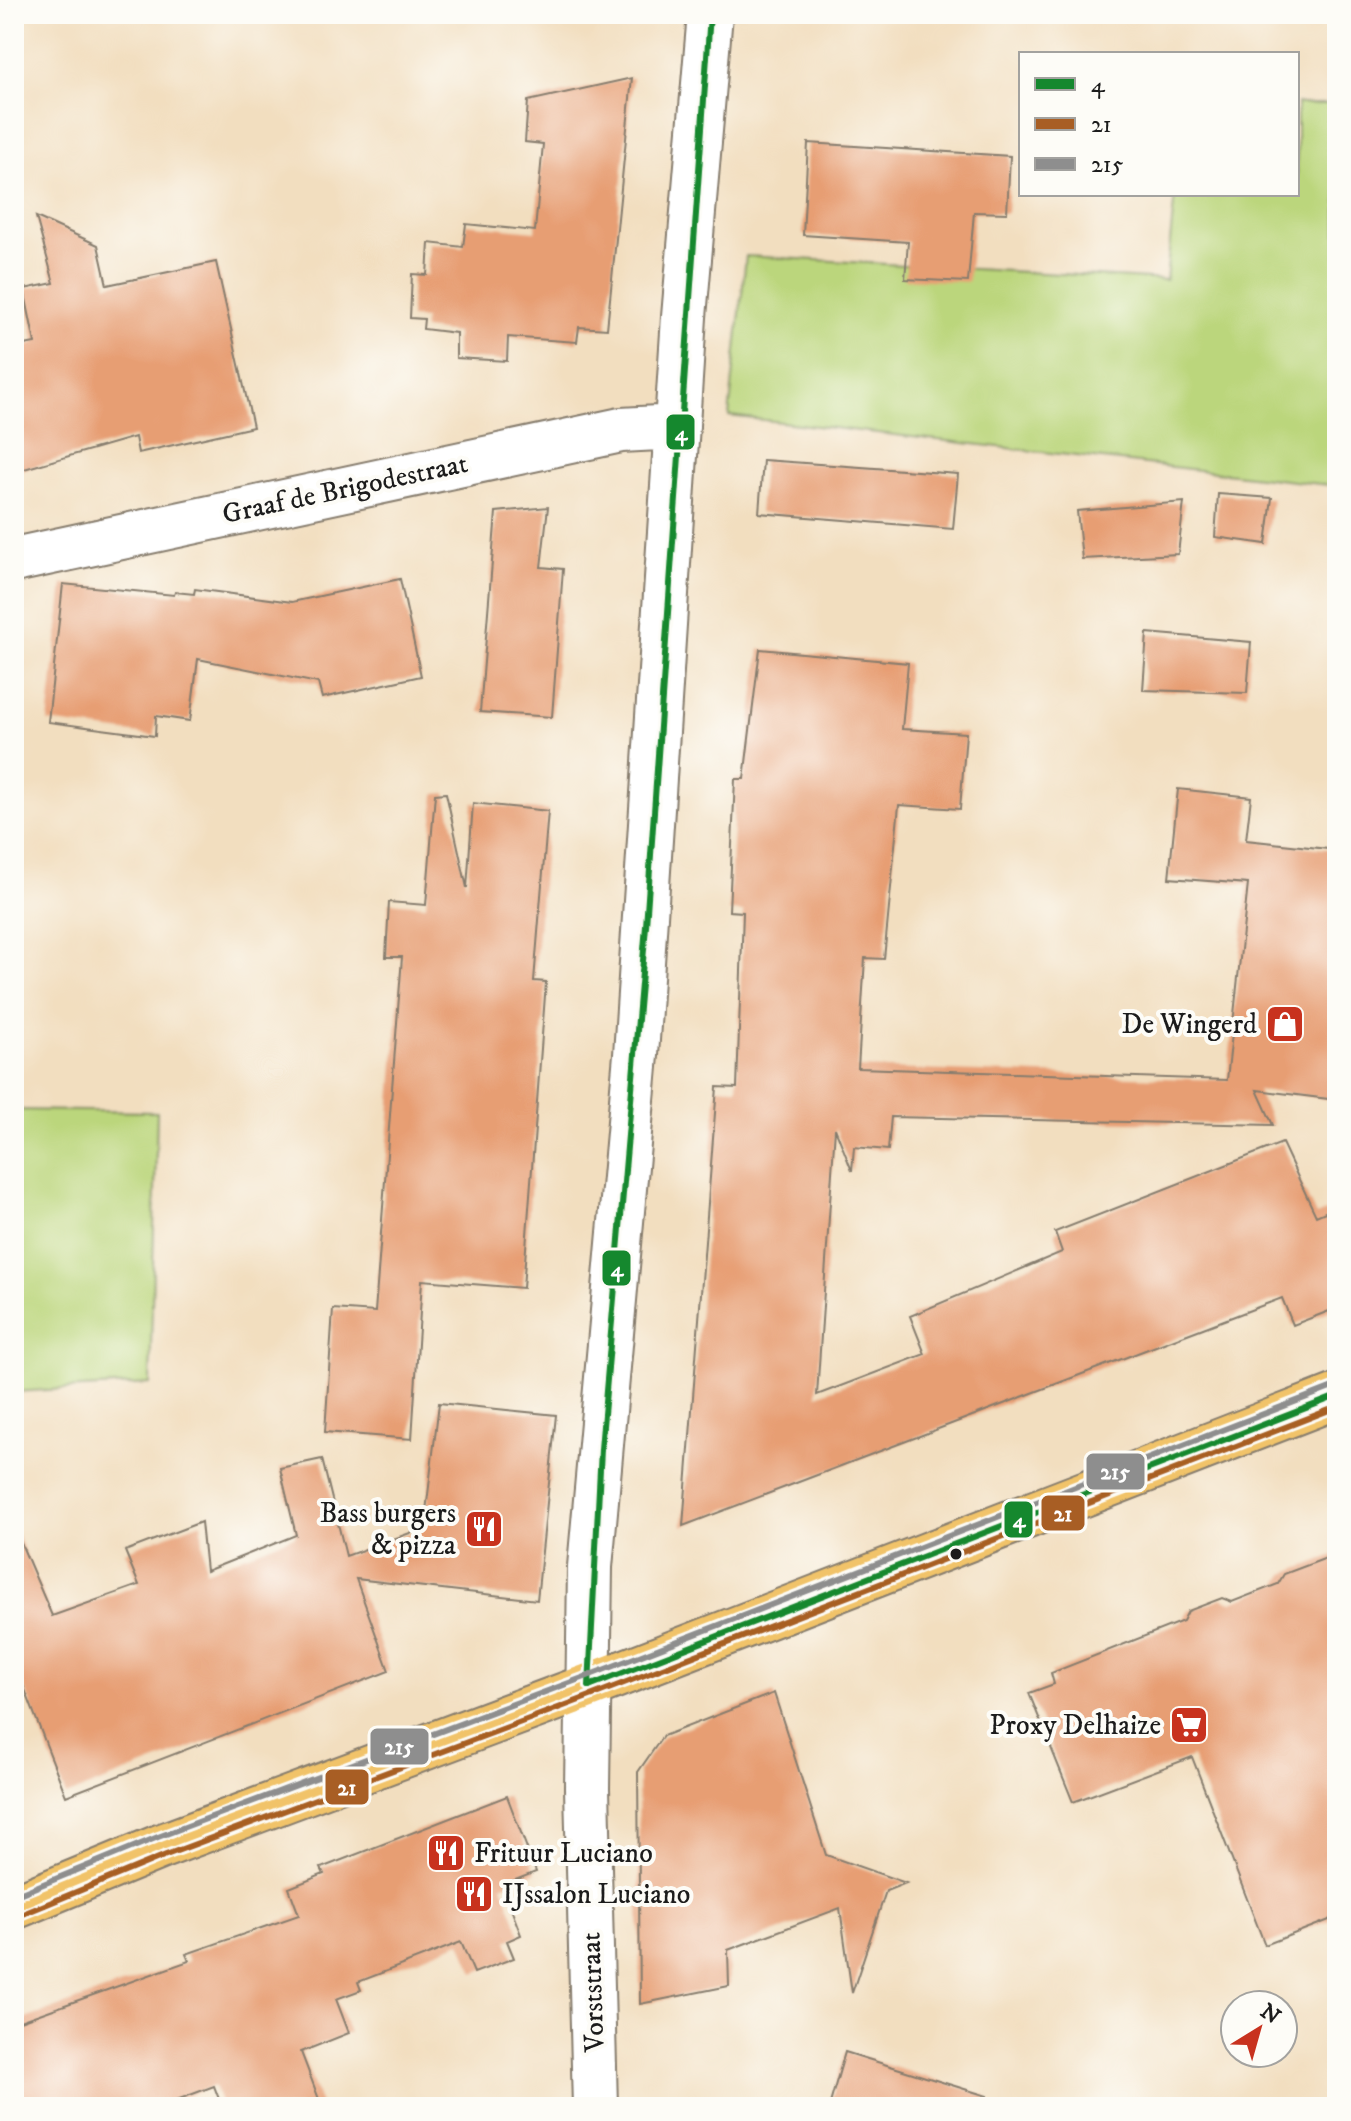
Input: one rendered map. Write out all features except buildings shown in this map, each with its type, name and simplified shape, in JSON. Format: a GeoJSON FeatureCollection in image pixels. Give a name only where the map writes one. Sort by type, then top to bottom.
{"type":"FeatureCollection","features":[{"type":"Feature","properties":{"kind":"main road"},"geometry":{"type":"LineString","coordinates":[[14,1907],[162,1846],[589,1686],[1337,1396]]}},
{"type":"Feature","properties":{"kind":"street","name":"Vorststraat"},"geometry":{"type":"LineString","coordinates":[[595,2107],[587,1788],[590,1567],[636,1055],[677,427],[710,14]]}},
{"type":"Feature","properties":{"kind":"street","name":"Graaf de Brigodestraat"},"geometry":{"type":"LineString","coordinates":[[14,560],[621,430],[677,427]]}},
{"type":"Feature","properties":{"kind":"green space"},"geometry":{"type":"Polygon","coordinates":[[[1299,104],[1337,104],[1337,486],[729,416],[746,256],[1166,280],[1175,196],[1299,196],[1299,104]]]}},
{"type":"Feature","properties":{"kind":"green space"},"geometry":{"type":"Polygon","coordinates":[[[14,1110],[157,1112],[150,1384],[14,1392],[14,1110]]]}},
{"type":"Feature","properties":{"kind":"transit line","name":"4"},"geometry":{"type":"LineString","coordinates":[[589,1686],[601,1449],[646,926],[710,14]]}},
{"type":"Feature","properties":{"kind":"transit line","name":"215"},"geometry":{"type":"LineString","coordinates":[[14,1896],[158,1837],[585,1677],[1333,1387]]}},
{"type":"Feature","properties":{"kind":"transit line","name":"4"},"geometry":{"type":"LineString","coordinates":[[589,1686],[1337,1396]]}},
{"type":"Feature","properties":{"kind":"transit line","name":"21"},"geometry":{"type":"LineString","coordinates":[[18,1916],[166,1855],[593,1695],[1337,1407]]}},
{"type":"Feature","properties":{"kind":"place","name":"De Wingerd"},"geometry":{"type":"Point","coordinates":[1285,1024]}},
{"type":"Feature","properties":{"kind":"place","name":"Bass burgers & pizza"},"geometry":{"type":"Point","coordinates":[484,1529]}},
{"type":"Feature","properties":{"kind":"place","name":"Proxy Delhaize"},"geometry":{"type":"Point","coordinates":[1189,1725]}},
{"type":"Feature","properties":{"kind":"place","name":"Frituur Luciano"},"geometry":{"type":"Point","coordinates":[446,1853]}},
{"type":"Feature","properties":{"kind":"place","name":"IJssalon Luciano"},"geometry":{"type":"Point","coordinates":[474,1894]}}]}
